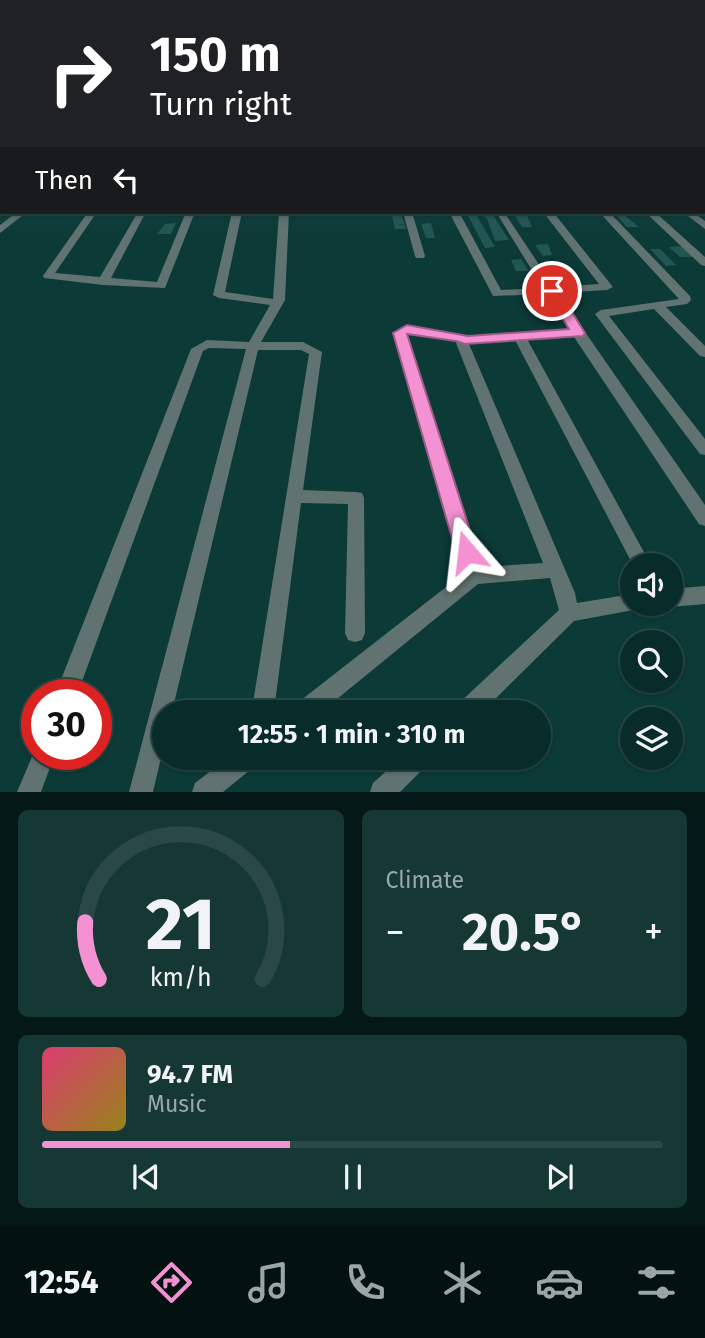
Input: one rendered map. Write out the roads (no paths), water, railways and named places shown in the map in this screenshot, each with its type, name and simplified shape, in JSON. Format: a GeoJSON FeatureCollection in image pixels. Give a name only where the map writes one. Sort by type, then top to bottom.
{"type":"FeatureCollection","features":[{"type":"Feature","properties":{"kind":"street"},"geometry":{"type":"LineString","coordinates":[[0,230],[20,214]]}},
{"type":"Feature","properties":{"kind":"street"},"geometry":{"type":"LineString","coordinates":[[91,214],[48,276],[162,286],[190,214]]}},
{"type":"Feature","properties":{"kind":"street"},"geometry":{"type":"LineString","coordinates":[[103,282],[141,214]]}},
{"type":"Feature","properties":{"kind":"street"},"geometry":{"type":"LineString","coordinates":[[237,214],[219,296],[278,303]]}},
{"type":"Feature","properties":{"kind":"street"},"geometry":{"type":"LineString","coordinates":[[141,792],[253,346],[259,331],[278,303],[284,214]]}},
{"type":"Feature","properties":{"kind":"street"},"geometry":{"type":"LineString","coordinates":[[408,214],[420,256]]}},
{"type":"Feature","properties":{"kind":"street"},"geometry":{"type":"LineString","coordinates":[[455,214],[496,293],[607,286],[550,214]]}},
{"type":"Feature","properties":{"kind":"street"},"geometry":{"type":"LineString","coordinates":[[501,214],[578,333],[705,519]]}},
{"type":"Feature","properties":{"kind":"street"},"geometry":{"type":"LineString","coordinates":[[606,214],[685,300],[601,314],[705,450]]}},
{"type":"Feature","properties":{"kind":"street"},"geometry":{"type":"LineString","coordinates":[[652,214],[705,263]]}},
{"type":"Feature","properties":{"kind":"street"},"geometry":{"type":"LineString","coordinates":[[690,214],[705,226]]}},
{"type":"Feature","properties":{"kind":"street"},"geometry":{"type":"LineString","coordinates":[[657,305],[705,353]]}},
{"type":"Feature","properties":{"kind":"street"},"geometry":{"type":"LineString","coordinates":[[474,576],[400,333],[407,329],[465,340],[578,333]]}},
{"type":"Feature","properties":{"kind":"street"},"geometry":{"type":"LineString","coordinates":[[519,336],[636,553]]}},
{"type":"Feature","properties":{"kind":"street"},"geometry":{"type":"LineString","coordinates":[[465,340],[464,351],[555,570],[569,613]]}},
{"type":"Feature","properties":{"kind":"street"},"geometry":{"type":"LineString","coordinates":[[72,679],[197,349],[207,344],[303,346],[316,352],[264,700]]}},
{"type":"Feature","properties":{"kind":"street"},"geometry":{"type":"LineString","coordinates":[[294,496],[356,498],[355,633]]}},
{"type":"Feature","properties":{"kind":"street"},"geometry":{"type":"LineString","coordinates":[[319,700],[474,576],[555,570]]}},
{"type":"Feature","properties":{"kind":"street"},"geometry":{"type":"LineString","coordinates":[[683,597],[705,595]]}},
{"type":"Feature","properties":{"kind":"street"},"geometry":{"type":"LineString","coordinates":[[478,700],[569,613],[620,605]]}},
{"type":"Feature","properties":{"kind":"street"},"geometry":{"type":"LineString","coordinates":[[29,792],[37,770]]}},
{"type":"Feature","properties":{"kind":"street"},"geometry":{"type":"LineString","coordinates":[[204,792],[232,770]]}},
{"type":"Feature","properties":{"kind":"street"},"geometry":{"type":"LineString","coordinates":[[382,792],[405,770]]}}]}
